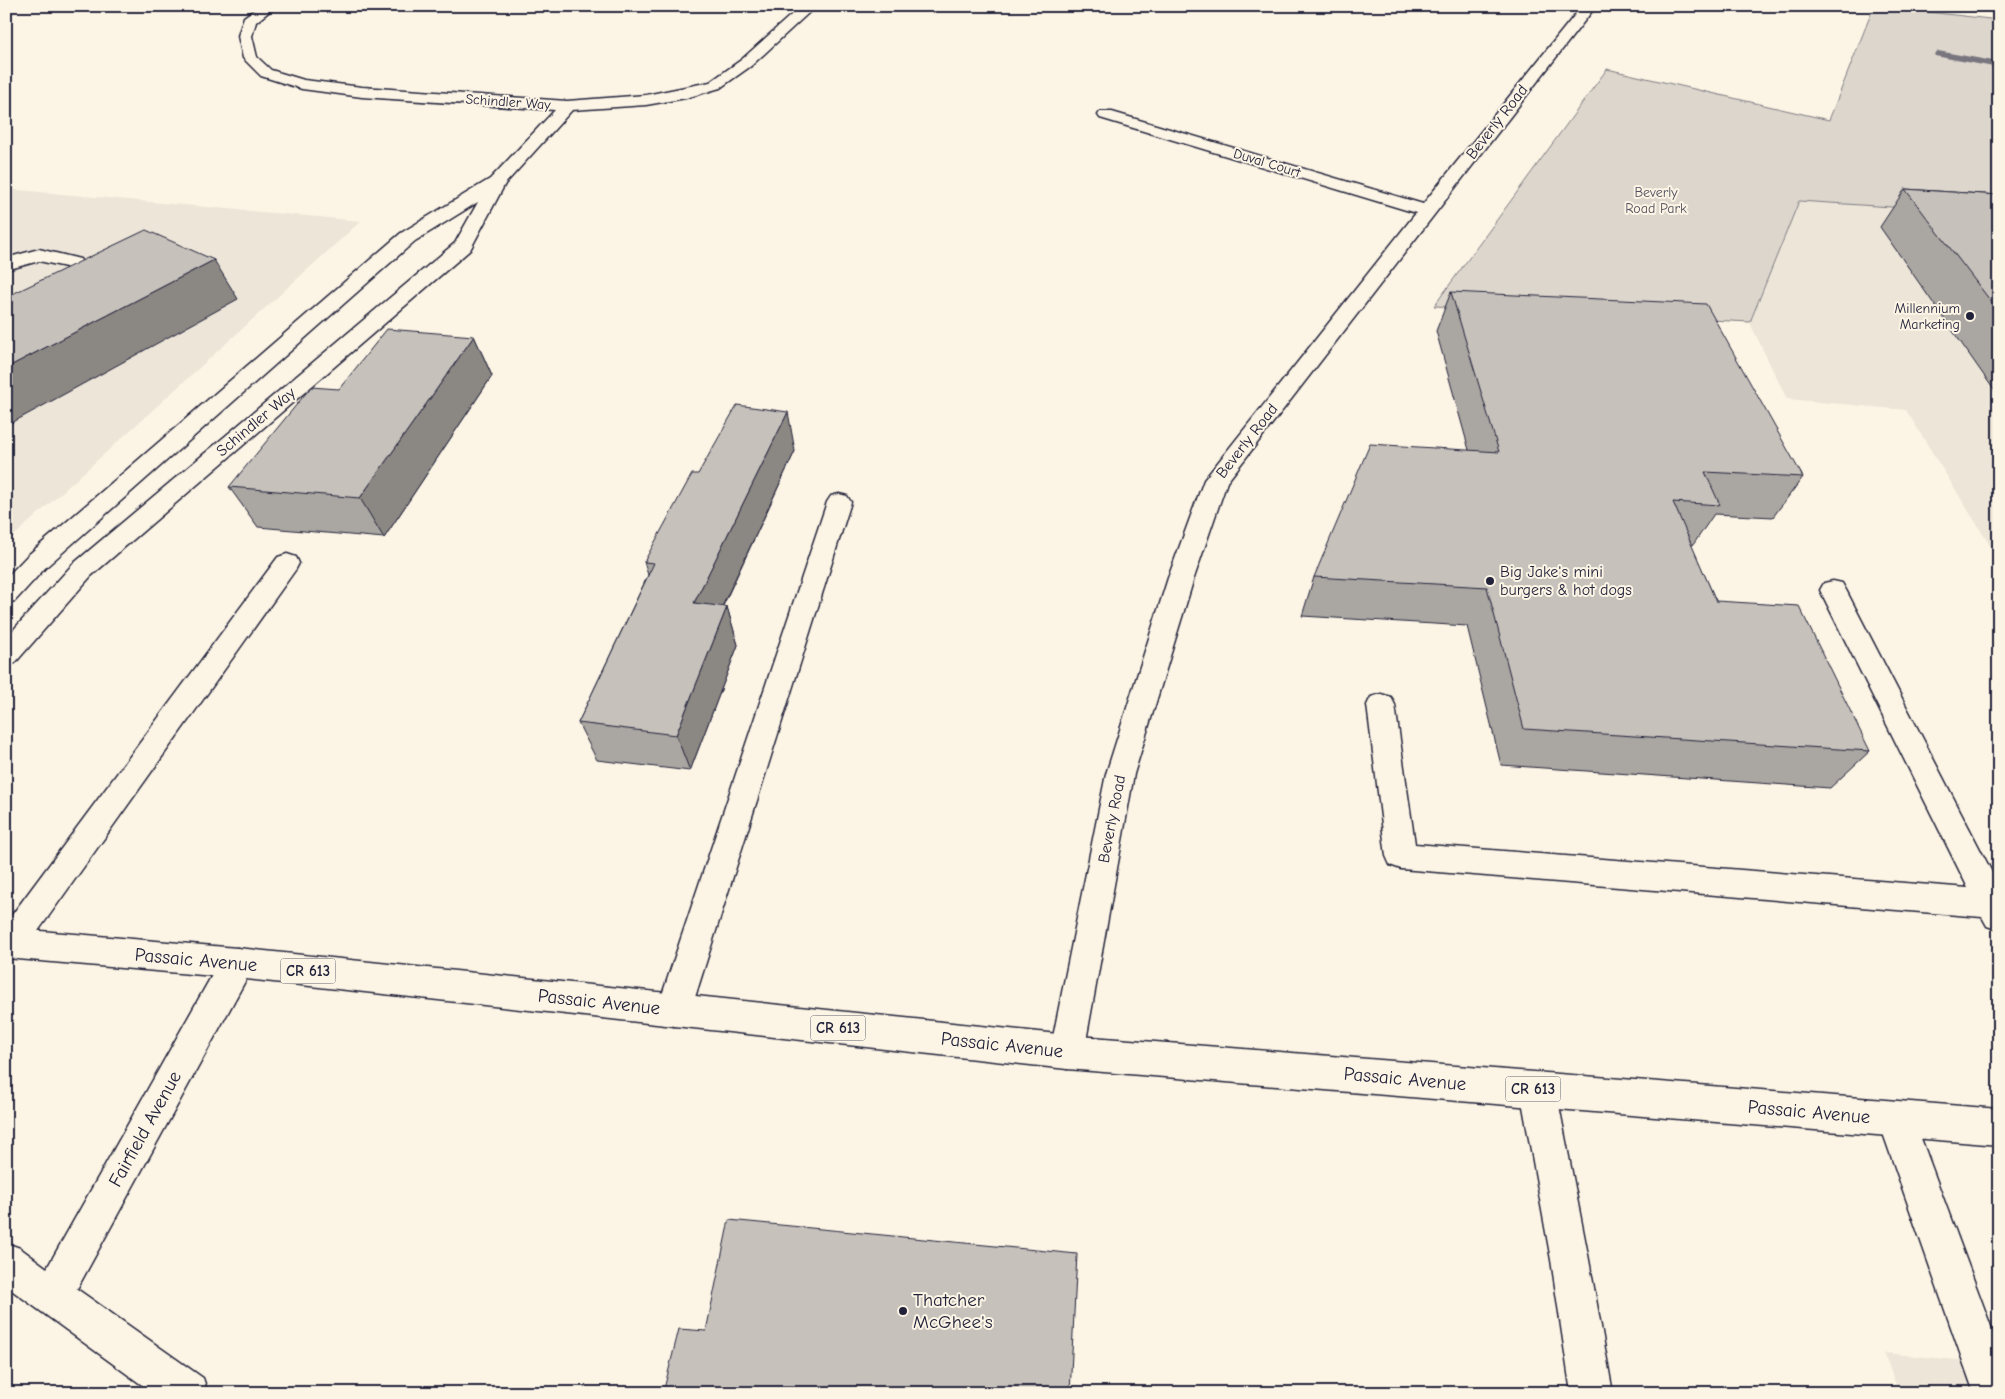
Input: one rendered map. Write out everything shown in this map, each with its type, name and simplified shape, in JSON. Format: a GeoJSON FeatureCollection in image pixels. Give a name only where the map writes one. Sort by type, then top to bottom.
{"type":"FeatureCollection","features":[{"type":"Feature","properties":{"kind":"street","name":"Schindler Way"},"geometry":{"type":"LineString","coordinates":[[269,6],[249,20],[245,36],[250,58],[266,73],[302,84],[362,92],[567,106],[646,100],[686,93],[715,85],[746,63],[809,6]]}},
{"type":"Feature","properties":{"kind":"street","name":"Beverly Road"},"geometry":{"type":"LineString","coordinates":[[1067,1052],[1120,774],[1181,578],[1216,480],[1589,6]]}},
{"type":"Feature","properties":{"kind":"street","name":"Schindler Way"},"geometry":{"type":"LineString","coordinates":[[6,656],[82,570],[463,246],[497,182],[567,106]]}},
{"type":"Feature","properties":{"kind":"street","name":"Duval Court"},"geometry":{"type":"LineString","coordinates":[[1106,115],[1427,211]]}},
{"type":"Feature","properties":{"kind":"street","name":"Schindler Way"},"geometry":{"type":"LineString","coordinates":[[6,594],[36,562],[408,237],[497,182]]}},
{"type":"Feature","properties":{"kind":"street"},"geometry":{"type":"LineString","coordinates":[[6,264],[39,255],[73,263],[77,270],[65,282],[6,311]]}},
{"type":"Feature","properties":{"kind":"street"},"geometry":{"type":"LineString","coordinates":[[674,1010],[839,502]]}},
{"type":"Feature","properties":{"kind":"street"},"geometry":{"type":"LineString","coordinates":[[8,943],[287,563]]}},
{"type":"Feature","properties":{"kind":"street"},"geometry":{"type":"LineString","coordinates":[[1833,590],[1995,911]]}},
{"type":"Feature","properties":{"kind":"street"},"geometry":{"type":"LineString","coordinates":[[1381,705],[1401,856],[1995,911]]}},
{"type":"Feature","properties":{"kind":"street","name":"Passaic Avenue"},"geometry":{"type":"LineString","coordinates":[[8,943],[237,963],[1067,1052],[1999,1127]]}},
{"type":"Feature","properties":{"kind":"street","name":"Fairfield Avenue"},"geometry":{"type":"LineString","coordinates":[[53,1295],[237,963]]}},
{"type":"Feature","properties":{"kind":"street"},"geometry":{"type":"LineString","coordinates":[[1538,1090],[1570,1260],[1592,1393]]}},
{"type":"Feature","properties":{"kind":"street"},"geometry":{"type":"LineString","coordinates":[[1896,1119],[1994,1393]]}},
{"type":"Feature","properties":{"kind":"street"},"geometry":{"type":"LineString","coordinates":[[6,1262],[184,1391]]}},
{"type":"Feature","properties":{"kind":"shaded area"},"geometry":{"type":"Polygon","coordinates":[[[6,189],[361,221],[6,543],[6,189]]]}},
{"type":"Feature","properties":{"kind":"shaded area"},"geometry":{"type":"Polygon","coordinates":[[[1799,201],[1999,211],[1999,560],[1906,410],[1787,399],[1750,323],[1799,201]]]}},
{"type":"Feature","properties":{"kind":"shaded area"},"geometry":{"type":"Polygon","coordinates":[[[1884,1353],[1999,1364],[1999,1393],[1899,1393],[1884,1353]]]}},
{"type":"Feature","properties":{"kind":"green space","name":"Beverly Road Park"},"geometry":{"type":"Polygon","coordinates":[[[1874,6],[1999,20],[1999,214],[1799,201],[1750,322],[1434,306],[1607,69],[1829,120],[1874,6]]]}},
{"type":"Feature","properties":{"kind":"building"},"geometry":{"type":"Polygon","coordinates":[[[1905,189],[1999,195],[1999,312],[1905,189]]]}},
{"type":"Feature","properties":{"kind":"building"},"geometry":{"type":"Polygon","coordinates":[[[146,230],[214,260],[6,368],[6,297],[146,230]]]}},
{"type":"Feature","properties":{"kind":"building","name":"Big Jake's mini burgers & hot dogs"},"geometry":{"type":"Polygon","coordinates":[[[1451,292],[1706,304],[1803,477],[1705,472],[1720,505],[1673,502],[1716,601],[1799,606],[1870,751],[1524,729],[1487,587],[1314,577],[1370,444],[1499,452],[1451,292]]]}},
{"type":"Feature","properties":{"kind":"building"},"geometry":{"type":"Polygon","coordinates":[[[387,329],[474,336],[360,498],[229,487],[311,387],[339,389],[387,329]]]}},
{"type":"Feature","properties":{"kind":"building"},"geometry":{"type":"Polygon","coordinates":[[[737,405],[788,412],[694,603],[727,607],[676,735],[578,723],[654,563],[644,562],[692,474],[698,474],[737,405]]]}},
{"type":"Feature","properties":{"kind":"building","name":"Thatcher McGhee's"},"geometry":{"type":"Polygon","coordinates":[[[729,1220],[1077,1254],[1070,1393],[663,1393],[679,1329],[706,1331],[729,1220]]]}},
{"type":"Feature","properties":{"kind":"waterway"},"geometry":{"type":"LineString","coordinates":[[1938,54],[1999,65]]}},
{"type":"Feature","properties":{"kind":"place","name":"Millennium Marketing"},"geometry":{"type":"Point","coordinates":[1970,316]}},
{"type":"Feature","properties":{"kind":"place","name":"Big Jake's mini burgers & hot dogs"},"geometry":{"type":"Point","coordinates":[1490,581]}},
{"type":"Feature","properties":{"kind":"place","name":"Thatcher McGhee's"},"geometry":{"type":"Point","coordinates":[903,1311]}}]}
